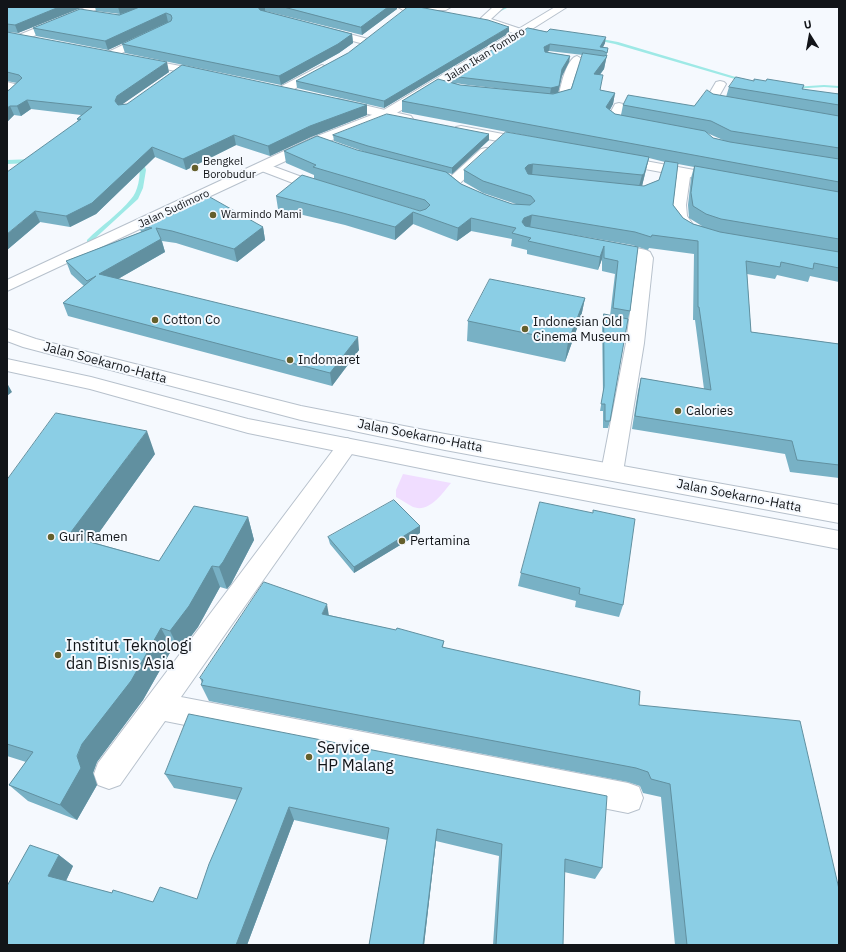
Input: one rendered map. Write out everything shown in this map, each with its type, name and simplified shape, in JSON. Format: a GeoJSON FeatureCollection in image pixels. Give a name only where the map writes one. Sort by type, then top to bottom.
{"type":"FeatureCollection","features":[{"type":"Feature","properties":{"kind":"street"},"geometry":{"type":"LineString","coordinates":[[400,11],[408,8],[446,7]]}},
{"type":"Feature","properties":{"kind":"street"},"geometry":{"type":"LineString","coordinates":[[499,7],[485,20],[491,24],[520,32]]}},
{"type":"Feature","properties":{"kind":"street","name":"Jalan Ikan Tombro"},"geometry":{"type":"LineString","coordinates":[[386,114],[562,7]]}},
{"type":"Feature","properties":{"kind":"street"},"geometry":{"type":"LineString","coordinates":[[11,38],[83,13],[97,11]]}},
{"type":"Feature","properties":{"kind":"street"},"geometry":{"type":"LineString","coordinates":[[314,28],[368,38],[354,48]]}},
{"type":"Feature","properties":{"kind":"street"},"geometry":{"type":"LineString","coordinates":[[110,55],[161,30]]}},
{"type":"Feature","properties":{"kind":"street"},"geometry":{"type":"LineString","coordinates":[[11,38],[40,42]]}},
{"type":"Feature","properties":{"kind":"street"},"geometry":{"type":"LineString","coordinates":[[96,53],[220,76]]}},
{"type":"Feature","properties":{"kind":"street"},"geometry":{"type":"LineString","coordinates":[[563,57],[590,61]]}},
{"type":"Feature","properties":{"kind":"street"},"geometry":{"type":"LineString","coordinates":[[526,98],[548,101],[564,96],[568,76],[577,59]]}},
{"type":"Feature","properties":{"kind":"street"},"geometry":{"type":"LineString","coordinates":[[297,94],[278,90],[330,64]]}},
{"type":"Feature","properties":{"kind":"street"},"geometry":{"type":"LineString","coordinates":[[170,78],[182,69]]}},
{"type":"Feature","properties":{"kind":"street"},"geometry":{"type":"LineString","coordinates":[[720,84],[712,98],[714,101],[749,107]]}},
{"type":"Feature","properties":{"kind":"street"},"geometry":{"type":"LineString","coordinates":[[7,85],[18,88],[7,96]]}},
{"type":"Feature","properties":{"kind":"street"},"geometry":{"type":"LineString","coordinates":[[436,85],[454,89]]}},
{"type":"Feature","properties":{"kind":"street"},"geometry":{"type":"LineString","coordinates":[[325,100],[416,121]]}},
{"type":"Feature","properties":{"kind":"street"},"geometry":{"type":"LineString","coordinates":[[619,107],[613,119],[652,127]]}},
{"type":"Feature","properties":{"kind":"street","name":"Jalan Sudimoro"},"geometry":{"type":"LineString","coordinates":[[7,286],[317,141],[386,114]]}},
{"type":"Feature","properties":{"kind":"street"},"geometry":{"type":"LineString","coordinates":[[447,127],[540,145]]}},
{"type":"Feature","properties":{"kind":"street"},"geometry":{"type":"LineString","coordinates":[[466,191],[447,179],[501,138]]}},
{"type":"Feature","properties":{"kind":"street"},"geometry":{"type":"LineString","coordinates":[[317,141],[336,148]]}},
{"type":"Feature","properties":{"kind":"street"},"geometry":{"type":"LineString","coordinates":[[606,157],[733,181]]}},
{"type":"Feature","properties":{"kind":"street"},"geometry":{"type":"LineString","coordinates":[[264,167],[337,194]]}},
{"type":"Feature","properties":{"kind":"street"},"geometry":{"type":"LineString","coordinates":[[651,182],[655,167]]}},
{"type":"Feature","properties":{"kind":"street"},"geometry":{"type":"LineString","coordinates":[[684,172],[678,217],[689,229],[710,236]]}},
{"type":"Feature","properties":{"kind":"street"},"geometry":{"type":"LineString","coordinates":[[593,245],[640,253],[644,255],[645,258],[635,343],[612,472]]}},
{"type":"Feature","properties":{"kind":"street","name":"Jalan Soekarno-Hatta"},"geometry":{"type":"LineString","coordinates":[[7,336],[301,413],[445,442],[839,514]]}},
{"type":"Feature","properties":{"kind":"street","name":"Jalan Soekarno-Hatta"},"geometry":{"type":"LineString","coordinates":[[7,365],[91,383],[248,426],[839,540]]}},
{"type":"Feature","properties":{"kind":"street"},"geometry":{"type":"LineString","coordinates":[[109,774],[347,446]]}},
{"type":"Feature","properties":{"kind":"street"},"geometry":{"type":"LineString","coordinates":[[157,706],[628,798]]}},
{"type":"Feature","properties":{"kind":"shaded area"},"geometry":{"type":"Polygon","coordinates":[[[403,474],[451,483],[430,505],[419,508],[413,507],[396,497],[396,490],[403,474]]]}},
{"type":"Feature","properties":{"kind":"building"},"geometry":{"type":"Polygon","coordinates":[[[7,7],[59,7],[15,25],[7,24],[7,7]]]}},
{"type":"Feature","properties":{"kind":"building"},"geometry":{"type":"Polygon","coordinates":[[[140,7],[258,7],[260,10],[352,34],[338,44],[279,76],[122,44],[171,21],[171,15],[166,13],[105,41],[33,28],[80,9],[119,15],[140,7]]]}},
{"type":"Feature","properties":{"kind":"building"},"geometry":{"type":"Polygon","coordinates":[[[284,7],[388,7],[361,27],[284,7]]]}},
{"type":"Feature","properties":{"kind":"building"},"geometry":{"type":"Polygon","coordinates":[[[408,7],[419,7],[488,20],[509,27],[384,101],[296,81],[348,53],[408,7]]]}},
{"type":"Feature","properties":{"kind":"building"},"geometry":{"type":"Polygon","coordinates":[[[528,28],[547,32],[550,29],[606,37],[600,47],[608,48],[607,53],[603,51],[550,44],[544,47],[545,52],[570,56],[562,69],[559,86],[551,88],[450,76],[528,28]]]}},
{"type":"Feature","properties":{"kind":"building"},"geometry":{"type":"Polygon","coordinates":[[[7,32],[167,62],[117,96],[115,101],[118,105],[127,104],[182,65],[367,105],[310,126],[268,146],[234,135],[183,159],[152,147],[92,203],[66,216],[35,211],[7,234],[7,172],[81,119],[77,119],[92,107],[27,100],[17,106],[10,106],[7,108],[7,92],[22,78],[19,75],[7,72],[7,32]]]}},
{"type":"Feature","properties":{"kind":"building"},"geometry":{"type":"Polygon","coordinates":[[[583,53],[604,56],[607,55],[594,74],[603,75],[600,90],[615,93],[606,107],[615,114],[705,131],[713,138],[730,142],[839,159],[839,182],[402,101],[438,79],[460,85],[553,94],[571,89],[583,53]]]}},
{"type":"Feature","properties":{"kind":"building"},"geometry":{"type":"Polygon","coordinates":[[[736,77],[754,81],[754,79],[766,81],[767,79],[804,85],[802,89],[839,94],[839,105],[729,87],[736,77]]]}},
{"type":"Feature","properties":{"kind":"building"},"geometry":{"type":"Polygon","coordinates":[[[707,90],[713,94],[839,116],[839,148],[731,131],[711,121],[623,105],[628,95],[694,106],[707,90]]]}},
{"type":"Feature","properties":{"kind":"building"},"geometry":{"type":"Polygon","coordinates":[[[387,114],[489,134],[452,168],[368,146],[333,135],[387,114]]]}},
{"type":"Feature","properties":{"kind":"building"},"geometry":{"type":"Polygon","coordinates":[[[506,132],[649,157],[644,174],[642,175],[533,164],[528,165],[525,168],[528,174],[644,186],[659,180],[665,161],[678,163],[673,205],[683,218],[693,224],[720,232],[839,252],[839,268],[814,263],[813,269],[781,262],[780,267],[746,261],[751,332],[839,344],[839,465],[797,460],[792,441],[635,416],[641,378],[711,390],[698,307],[698,241],[652,235],[651,237],[635,232],[532,215],[524,218],[522,222],[525,226],[638,247],[630,311],[613,308],[618,261],[604,258],[604,246],[600,257],[528,241],[531,238],[512,233],[516,228],[471,218],[458,228],[413,212],[395,227],[276,196],[302,175],[420,211],[426,209],[430,205],[425,200],[313,167],[316,165],[284,151],[317,136],[357,150],[446,172],[461,184],[486,195],[512,204],[530,205],[535,201],[531,196],[483,181],[464,170],[506,132]]]}},
{"type":"Feature","properties":{"kind":"building"},"geometry":{"type":"Polygon","coordinates":[[[695,166],[839,192],[839,239],[721,219],[706,214],[693,206],[691,193],[695,166]]]}},
{"type":"Feature","properties":{"kind":"building"},"geometry":{"type":"Polygon","coordinates":[[[208,196],[263,227],[234,249],[172,231],[156,228],[161,239],[99,274],[358,337],[330,373],[63,303],[96,276],[87,281],[66,261],[152,228],[139,226],[208,196]]]}},
{"type":"Feature","properties":{"kind":"building"},"geometry":{"type":"Polygon","coordinates":[[[490,279],[585,298],[568,342],[468,321],[490,279]]]}},
{"type":"Feature","properties":{"kind":"building"},"geometry":{"type":"Polygon","coordinates":[[[604,314],[628,319],[610,421],[605,421],[605,404],[601,404],[604,387],[604,314]]]}},
{"type":"Feature","properties":{"kind":"building"},"geometry":{"type":"Polygon","coordinates":[[[56,413],[147,431],[68,536],[159,561],[194,506],[248,517],[223,562],[219,567],[212,566],[189,606],[170,631],[161,628],[131,681],[82,744],[77,756],[81,768],[60,805],[9,785],[33,752],[7,744],[7,480],[56,413]]]}},
{"type":"Feature","properties":{"kind":"building"},"geometry":{"type":"Polygon","coordinates":[[[394,500],[420,526],[354,567],[328,537],[394,500]]]}},
{"type":"Feature","properties":{"kind":"building"},"geometry":{"type":"Polygon","coordinates":[[[540,502],[593,513],[593,510],[635,519],[623,605],[579,594],[580,588],[521,573],[540,502]]]}},
{"type":"Feature","properties":{"kind":"building"},"geometry":{"type":"Polygon","coordinates":[[[264,582],[327,604],[322,614],[396,630],[397,628],[444,641],[442,647],[640,691],[639,705],[800,721],[839,889],[839,945],[687,945],[670,784],[651,779],[648,772],[636,768],[201,685],[203,680],[200,678],[264,582]]]}},
{"type":"Feature","properties":{"kind":"building"},"geometry":{"type":"Polygon","coordinates":[[[189,714],[607,796],[602,868],[565,859],[563,945],[496,945],[502,844],[437,829],[423,945],[369,945],[389,828],[289,807],[236,945],[7,945],[7,886],[30,845],[59,855],[48,876],[112,893],[113,890],[153,902],[160,887],[197,899],[209,864],[242,788],[165,774],[189,714]]]}},
{"type":"Feature","properties":{"kind":"waterway"},"geometry":{"type":"LineString","coordinates":[[490,17],[494,13],[507,7]]}},
{"type":"Feature","properties":{"kind":"waterway"},"geometry":{"type":"LineString","coordinates":[[593,38],[616,43],[747,81]]}},
{"type":"Feature","properties":{"kind":"waterway"},"geometry":{"type":"LineString","coordinates":[[793,88],[824,86],[839,87]]}},
{"type":"Feature","properties":{"kind":"waterway"},"geometry":{"type":"LineString","coordinates":[[7,162],[34,161]]}},
{"type":"Feature","properties":{"kind":"waterway"},"geometry":{"type":"LineString","coordinates":[[89,241],[135,199],[140,188],[143,170],[142,165],[136,162]]}},
{"type":"Feature","properties":{"kind":"place","name":"Bengkel Borobudur"},"geometry":{"type":"Point","coordinates":[195,168]}},
{"type":"Feature","properties":{"kind":"place","name":"Warmindo Mami"},"geometry":{"type":"Point","coordinates":[213,215]}},
{"type":"Feature","properties":{"kind":"place","name":"Cotton Co"},"geometry":{"type":"Point","coordinates":[155,320]}},
{"type":"Feature","properties":{"kind":"place","name":"Indonesian Old Cinema Museum"},"geometry":{"type":"Point","coordinates":[525,329]}},
{"type":"Feature","properties":{"kind":"place","name":"Indomaret"},"geometry":{"type":"Point","coordinates":[290,360]}},
{"type":"Feature","properties":{"kind":"place","name":"Calories"},"geometry":{"type":"Point","coordinates":[678,411]}},
{"type":"Feature","properties":{"kind":"place","name":"Guri Ramen"},"geometry":{"type":"Point","coordinates":[51,537]}},
{"type":"Feature","properties":{"kind":"place","name":"Pertamina"},"geometry":{"type":"Point","coordinates":[402,541]}},
{"type":"Feature","properties":{"kind":"place","name":"Institut Teknologi dan Bisnis Asia"},"geometry":{"type":"Point","coordinates":[58,655]}},
{"type":"Feature","properties":{"kind":"place","name":"Service HP Malang"},"geometry":{"type":"Point","coordinates":[309,757]}}]}
